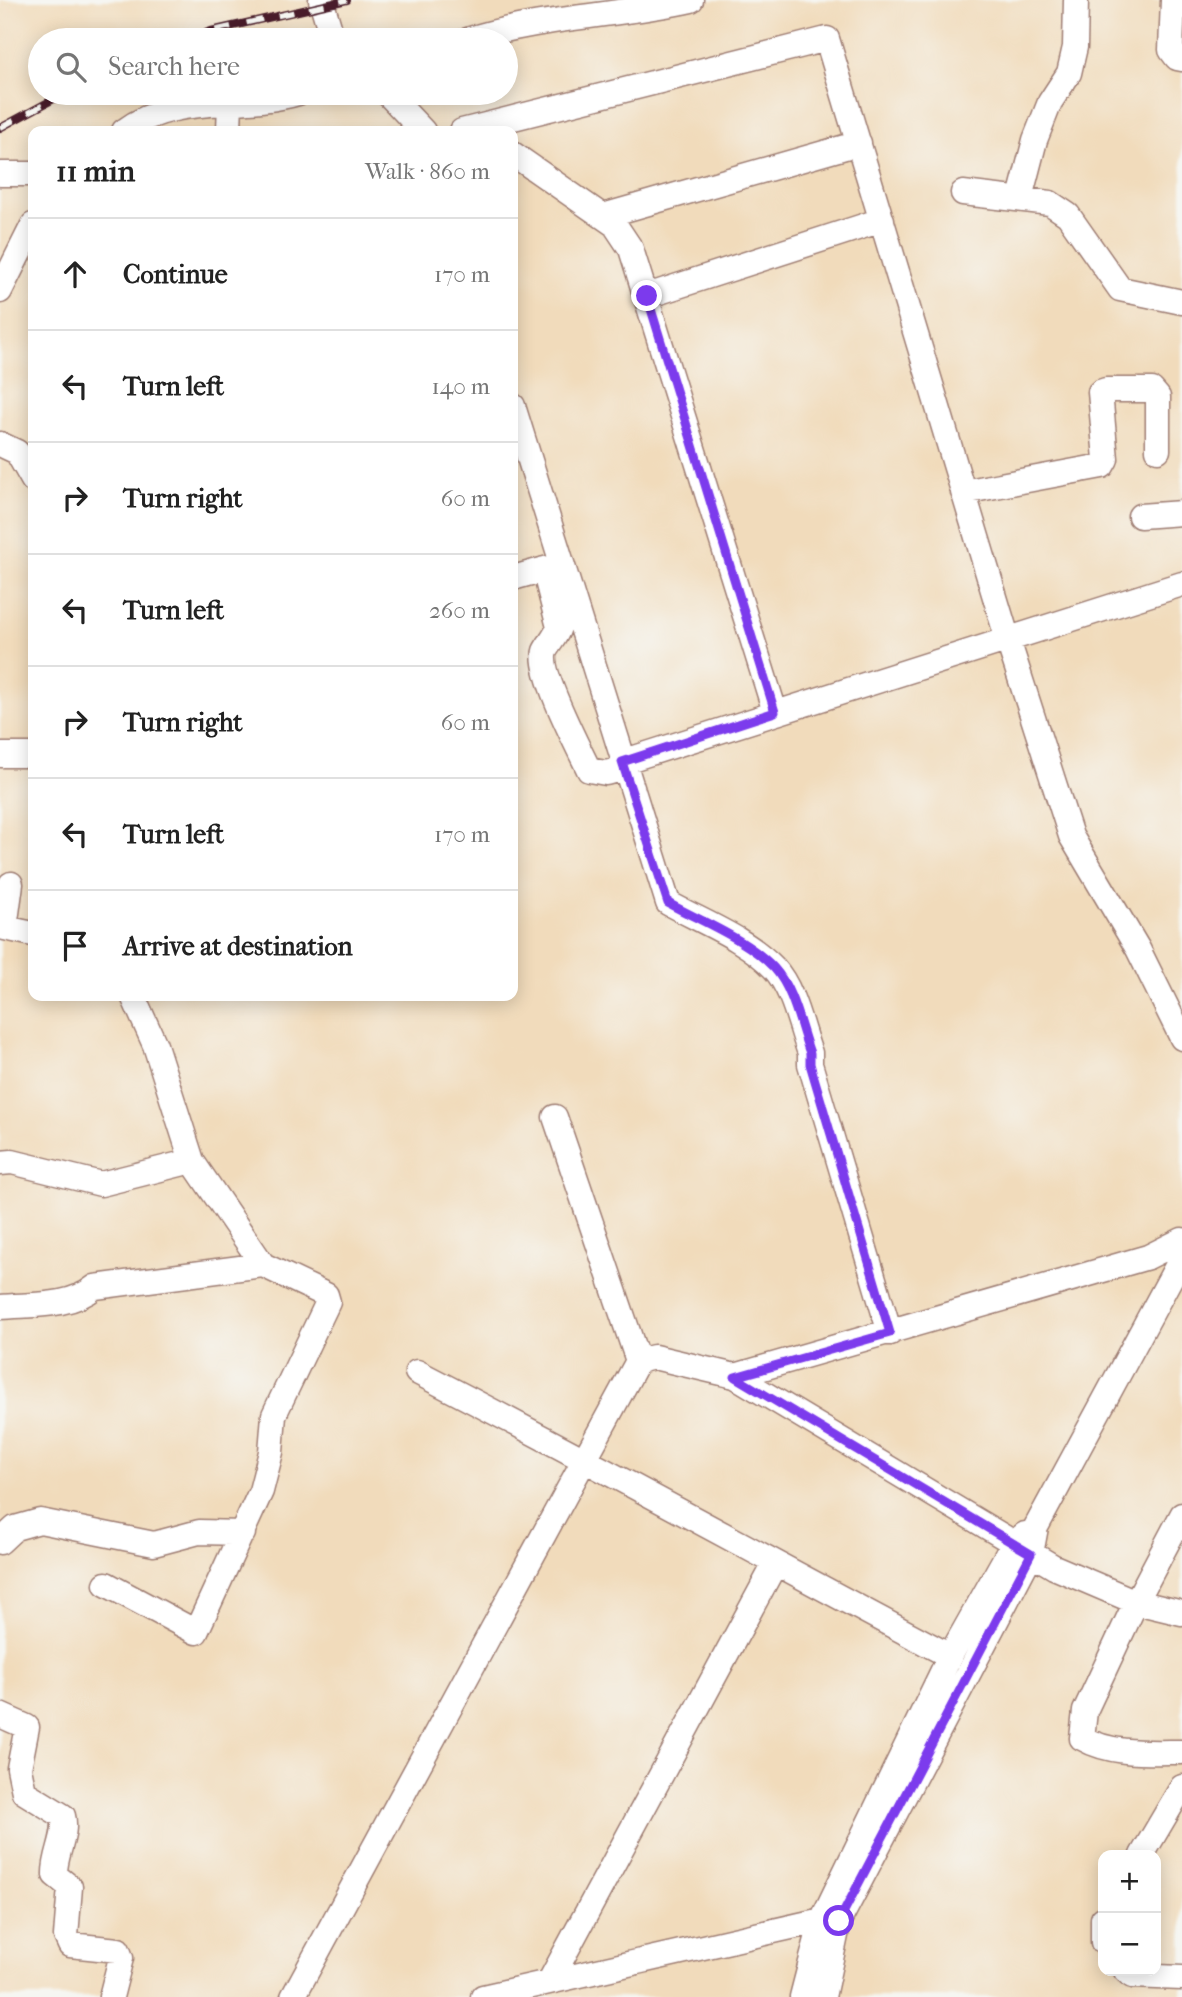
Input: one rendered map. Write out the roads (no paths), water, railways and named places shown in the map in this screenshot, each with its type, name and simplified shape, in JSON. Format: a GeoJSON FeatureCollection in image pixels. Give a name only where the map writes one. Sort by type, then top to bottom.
{"type":"FeatureCollection","features":[{"type":"Feature","properties":{"kind":"street"},"geometry":{"type":"LineString","coordinates":[[321,0],[329,28]]}},
{"type":"Feature","properties":{"kind":"street"},"geometry":{"type":"LineString","coordinates":[[518,28],[632,13],[691,0]]}},
{"type":"Feature","properties":{"kind":"street"},"geometry":{"type":"LineString","coordinates":[[1020,198],[1035,140],[1050,102],[1069,73],[1075,47],[1076,0]]}},
{"type":"Feature","properties":{"kind":"street"},"geometry":{"type":"LineString","coordinates":[[1173,0],[1171,50],[1177,58],[1182,59]]}},
{"type":"Feature","properties":{"kind":"street"},"geometry":{"type":"LineString","coordinates":[[487,126],[827,38],[1007,637],[1071,836],[1138,949],[1182,1038]]}},
{"type":"Feature","properties":{"kind":"street"},"geometry":{"type":"LineString","coordinates":[[131,126],[141,118],[195,105]]}},
{"type":"Feature","properties":{"kind":"street"},"geometry":{"type":"LineString","coordinates":[[229,126],[230,105]]}},
{"type":"Feature","properties":{"kind":"street"},"geometry":{"type":"LineString","coordinates":[[399,105],[419,126]]}},
{"type":"Feature","properties":{"kind":"street"},"geometry":{"type":"LineString","coordinates":[[603,216],[859,143]]}},
{"type":"Feature","properties":{"kind":"street"},"geometry":{"type":"LineString","coordinates":[[518,157],[615,225],[631,249],[775,712]]}},
{"type":"Feature","properties":{"kind":"street"},"geometry":{"type":"LineString","coordinates":[[0,174],[28,174]]}},
{"type":"Feature","properties":{"kind":"street"},"geometry":{"type":"LineString","coordinates":[[963,193],[1050,203],[1068,215],[1120,289],[1182,302]]}},
{"type":"Feature","properties":{"kind":"street"},"geometry":{"type":"LineString","coordinates":[[647,296],[882,220]]}},
{"type":"Feature","properties":{"kind":"street"},"geometry":{"type":"LineString","coordinates":[[0,290],[28,235]]}},
{"type":"Feature","properties":{"kind":"street"},"geometry":{"type":"LineString","coordinates":[[963,492],[1102,466],[1106,459],[1100,392],[1106,390],[1153,390],[1158,397],[1158,450]]}},
{"type":"Feature","properties":{"kind":"street"},"geometry":{"type":"LineString","coordinates":[[518,426],[553,567],[623,765],[668,903],[749,949],[774,969],[786,987],[810,1053],[810,1064],[890,1333]]}},
{"type":"Feature","properties":{"kind":"street"},"geometry":{"type":"LineString","coordinates":[[0,444],[17,452],[28,471]]}},
{"type":"Feature","properties":{"kind":"street"},"geometry":{"type":"LineString","coordinates":[[1140,516],[1182,513]]}},
{"type":"Feature","properties":{"kind":"street"},"geometry":{"type":"LineString","coordinates":[[518,577],[553,567]]}},
{"type":"Feature","properties":{"kind":"street"},"geometry":{"type":"LineString","coordinates":[[553,567],[559,627],[545,651],[544,665],[571,736],[589,770],[606,773],[775,712],[1182,584]]}},
{"type":"Feature","properties":{"kind":"street"},"geometry":{"type":"LineString","coordinates":[[0,755],[28,755]]}},
{"type":"Feature","properties":{"kind":"street"},"geometry":{"type":"LineString","coordinates":[[15,884],[2,927],[28,933]]}},
{"type":"Feature","properties":{"kind":"street"},"geometry":{"type":"LineString","coordinates":[[106,1584],[195,1632],[261,1491],[271,1452],[274,1415],[328,1302],[326,1295],[262,1265],[192,1161],[155,1045],[136,1001]]}},
{"type":"Feature","properties":{"kind":"street"},"geometry":{"type":"LineString","coordinates":[[555,1118],[638,1362]]}},
{"type":"Feature","properties":{"kind":"street"},"geometry":{"type":"LineString","coordinates":[[0,1163],[12,1163],[101,1184],[192,1161]]}},
{"type":"Feature","properties":{"kind":"street"},"geometry":{"type":"LineString","coordinates":[[735,1377],[1147,1256],[1182,1240]]}},
{"type":"Feature","properties":{"kind":"street"},"geometry":{"type":"LineString","coordinates":[[802,1997],[831,1920],[950,1656],[1036,1527],[1182,1257]]}},
{"type":"Feature","properties":{"kind":"street"},"geometry":{"type":"LineString","coordinates":[[0,1307],[63,1302],[81,1298],[96,1287],[262,1265]]}},
{"type":"Feature","properties":{"kind":"street"},"geometry":{"type":"LineString","coordinates":[[293,1997],[638,1362],[654,1357],[735,1377],[1022,1549],[1136,1602],[1182,1613]]}},
{"type":"Feature","properties":{"kind":"street"},"geometry":{"type":"LineString","coordinates":[[418,1372],[585,1458],[775,1564],[950,1656]]}},
{"type":"Feature","properties":{"kind":"street"},"geometry":{"type":"LineString","coordinates":[[1182,1516],[1136,1602],[1084,1711],[1082,1738],[1095,1746],[1133,1752],[1182,1752]]}},
{"type":"Feature","properties":{"kind":"street"},"geometry":{"type":"LineString","coordinates":[[0,1542],[15,1528],[40,1521],[153,1544],[198,1532],[243,1533]]}},
{"type":"Feature","properties":{"kind":"street"},"geometry":{"type":"LineString","coordinates":[[823,1997],[831,1920],[1022,1549]]}},
{"type":"Feature","properties":{"kind":"street"},"geometry":{"type":"LineString","coordinates":[[551,1979],[775,1564]]}},
{"type":"Feature","properties":{"kind":"street"},"geometry":{"type":"LineString","coordinates":[[0,1714],[27,1727],[19,1768],[24,1792],[63,1816],[65,1824],[54,1864],[55,1875],[69,1887],[66,1936],[70,1945],[118,1950],[121,1958],[111,1997]]}},
{"type":"Feature","properties":{"kind":"street"},"geometry":{"type":"LineString","coordinates":[[1145,1850],[1182,1787]]}},
{"type":"Feature","properties":{"kind":"street"},"geometry":{"type":"LineString","coordinates":[[483,1997],[551,1979],[831,1920]]}},
{"type":"Feature","properties":{"kind":"street"},"geometry":{"type":"LineString","coordinates":[[1132,1976],[1182,1978]]}},
{"type":"Feature","properties":{"kind":"railway"},"geometry":{"type":"LineString","coordinates":[[224,28],[347,0]]}},
{"type":"Feature","properties":{"kind":"railway"},"geometry":{"type":"LineString","coordinates":[[0,128],[43,105]]}}]}
